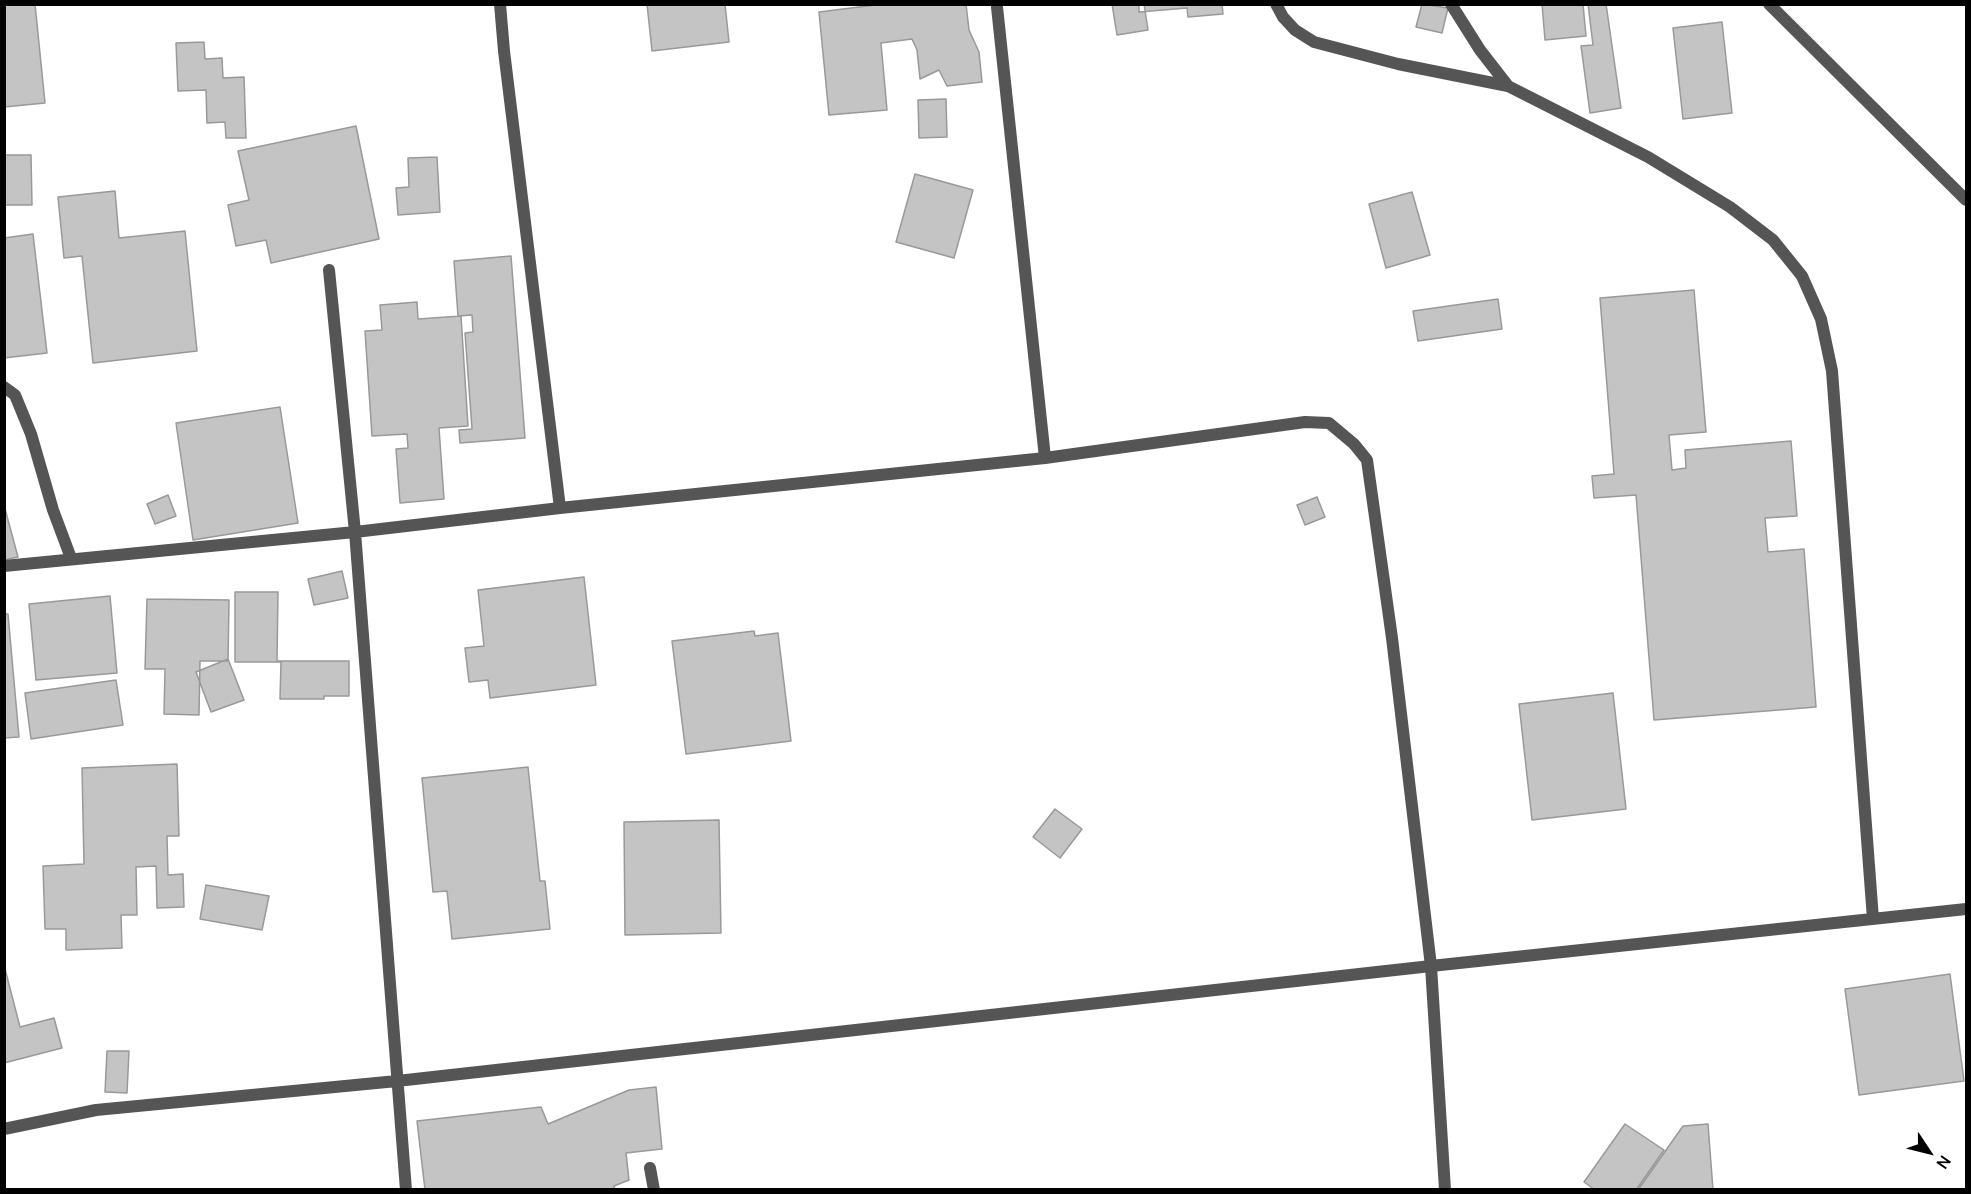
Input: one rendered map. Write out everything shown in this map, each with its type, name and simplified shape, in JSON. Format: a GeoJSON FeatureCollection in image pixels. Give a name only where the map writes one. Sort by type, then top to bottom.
{"type":"FeatureCollection","features":[{"type":"Feature","properties":{"kind":"street"},"geometry":{"type":"LineString","coordinates":[[500,4],[560,508]]}},
{"type":"Feature","properties":{"kind":"street"},"geometry":{"type":"LineString","coordinates":[[1276,4],[1283,17],[1295,30],[1314,42],[1398,64],[1508,86],[1648,156],[1730,207],[1773,240],[1802,276],[1821,319],[1832,371],[1873,919]]}},
{"type":"Feature","properties":{"kind":"street"},"geometry":{"type":"LineString","coordinates":[[1451,4],[1480,50],[1508,86]]}},
{"type":"Feature","properties":{"kind":"street"},"geometry":{"type":"LineString","coordinates":[[1769,4],[1966,200]]}},
{"type":"Feature","properties":{"kind":"street"},"geometry":{"type":"LineString","coordinates":[[998,7],[1045,458]]}},
{"type":"Feature","properties":{"kind":"street"},"geometry":{"type":"LineString","coordinates":[[329,270],[355,532],[406,1190]]}},
{"type":"Feature","properties":{"kind":"street"},"geometry":{"type":"LineString","coordinates":[[4,387],[15,396],[31,434],[53,510],[71,558]]}},
{"type":"Feature","properties":{"kind":"street"},"geometry":{"type":"LineString","coordinates":[[4,566],[355,532],[560,508],[1045,458],[1305,422],[1329,423],[1354,444],[1366,460],[1393,650],[1431,966],[1446,1190]]}},
{"type":"Feature","properties":{"kind":"street"},"geometry":{"type":"LineString","coordinates":[[4,1129],[96,1110],[397,1081],[1966,909]]}},
{"type":"Feature","properties":{"kind":"street"},"geometry":{"type":"LineString","coordinates":[[650,1168],[654,1190]]}},
{"type":"Feature","properties":{"kind":"building"},"geometry":{"type":"Polygon","coordinates":[[[4,4],[35,4],[45,103],[4,107],[4,4]]]}},
{"type":"Feature","properties":{"kind":"building"},"geometry":{"type":"Polygon","coordinates":[[[647,4],[725,4],[729,42],[652,51],[647,4]]]}},
{"type":"Feature","properties":{"kind":"building"},"geometry":{"type":"Polygon","coordinates":[[[883,4],[966,4],[969,30],[979,52],[982,82],[947,86],[939,70],[920,79],[917,50],[912,39],[881,43],[887,110],[829,115],[819,12],[883,4]]]}},
{"type":"Feature","properties":{"kind":"building"},"geometry":{"type":"Polygon","coordinates":[[[1112,4],[1144,4],[1148,30],[1117,35],[1112,4]]]}},
{"type":"Feature","properties":{"kind":"building"},"geometry":{"type":"Polygon","coordinates":[[[1139,4],[1222,4],[1223,14],[1188,17],[1187,8],[1139,12],[1139,4]]]}},
{"type":"Feature","properties":{"kind":"building"},"geometry":{"type":"Polygon","coordinates":[[[1422,4],[1448,8],[1442,33],[1416,27],[1422,4]]]}},
{"type":"Feature","properties":{"kind":"building"},"geometry":{"type":"Polygon","coordinates":[[[1542,4],[1583,4],[1586,36],[1545,40],[1542,4]]]}},
{"type":"Feature","properties":{"kind":"building"},"geometry":{"type":"Polygon","coordinates":[[[1588,4],[1606,4],[1621,108],[1590,113],[1581,46],[1593,45],[1588,4]]]}},
{"type":"Feature","properties":{"kind":"building"},"geometry":{"type":"Polygon","coordinates":[[[1722,22],[1732,113],[1683,119],[1673,28],[1722,22]]]}},
{"type":"Feature","properties":{"kind":"building"},"geometry":{"type":"Polygon","coordinates":[[[204,42],[205,59],[222,58],[223,78],[244,77],[246,138],[226,138],[225,122],[207,123],[206,90],[178,91],[176,43],[204,42]]]}},
{"type":"Feature","properties":{"kind":"building"},"geometry":{"type":"Polygon","coordinates":[[[946,99],[947,137],[919,138],[918,100],[946,99]]]}},
{"type":"Feature","properties":{"kind":"building"},"geometry":{"type":"Polygon","coordinates":[[[356,126],[379,239],[271,263],[266,240],[236,246],[228,205],[249,200],[238,151],[356,126]]]}},
{"type":"Feature","properties":{"kind":"building"},"geometry":{"type":"Polygon","coordinates":[[[4,155],[31,155],[32,205],[4,205],[4,155]]]}},
{"type":"Feature","properties":{"kind":"building"},"geometry":{"type":"Polygon","coordinates":[[[437,157],[440,212],[398,215],[396,188],[409,187],[408,158],[437,157]]]}},
{"type":"Feature","properties":{"kind":"building"},"geometry":{"type":"Polygon","coordinates":[[[915,174],[973,190],[954,258],[896,242],[915,174]]]}},
{"type":"Feature","properties":{"kind":"building"},"geometry":{"type":"Polygon","coordinates":[[[115,191],[119,238],[185,231],[197,351],[93,363],[82,256],[64,258],[58,197],[115,191]]]}},
{"type":"Feature","properties":{"kind":"building"},"geometry":{"type":"Polygon","coordinates":[[[1412,192],[1430,255],[1386,268],[1369,204],[1412,192]]]}},
{"type":"Feature","properties":{"kind":"building"},"geometry":{"type":"Polygon","coordinates":[[[33,234],[47,353],[4,358],[4,238],[33,234]]]}},
{"type":"Feature","properties":{"kind":"building"},"geometry":{"type":"Polygon","coordinates":[[[511,256],[525,438],[460,443],[459,430],[472,429],[465,333],[473,332],[472,315],[458,316],[454,261],[511,256]]]}},
{"type":"Feature","properties":{"kind":"building"},"geometry":{"type":"Polygon","coordinates":[[[1694,290],[1706,432],[1669,435],[1672,470],[1686,468],[1685,450],[1791,441],[1797,516],[1765,518],[1768,552],[1804,549],[1816,707],[1654,720],[1636,495],[1594,498],[1592,476],[1614,474],[1600,298],[1694,290]]]}},
{"type":"Feature","properties":{"kind":"building"},"geometry":{"type":"Polygon","coordinates":[[[1498,299],[1502,329],[1418,341],[1413,311],[1498,299]]]}},
{"type":"Feature","properties":{"kind":"building"},"geometry":{"type":"Polygon","coordinates":[[[417,302],[418,319],[461,316],[468,426],[439,428],[444,499],[400,503],[396,449],[408,448],[407,434],[372,436],[365,331],[382,330],[380,305],[417,302]]]}},
{"type":"Feature","properties":{"kind":"building"},"geometry":{"type":"Polygon","coordinates":[[[280,407],[298,523],[193,540],[176,423],[280,407]]]}},
{"type":"Feature","properties":{"kind":"building"},"geometry":{"type":"Polygon","coordinates":[[[168,495],[176,516],[155,524],[147,504],[168,495]]]}},
{"type":"Feature","properties":{"kind":"building"},"geometry":{"type":"Polygon","coordinates":[[[1317,497],[1325,517],[1305,525],[1297,505],[1317,497]]]}},
{"type":"Feature","properties":{"kind":"building"},"geometry":{"type":"Polygon","coordinates":[[[4,505],[18,557],[4,560],[4,505]]]}},
{"type":"Feature","properties":{"kind":"building"},"geometry":{"type":"Polygon","coordinates":[[[342,571],[348,598],[314,605],[308,579],[342,571]]]}},
{"type":"Feature","properties":{"kind":"building"},"geometry":{"type":"Polygon","coordinates":[[[584,577],[596,685],[490,698],[488,680],[469,682],[465,648],[484,646],[478,590],[584,577]]]}},
{"type":"Feature","properties":{"kind":"building"},"geometry":{"type":"Polygon","coordinates":[[[235,592],[278,592],[277,661],[349,661],[349,696],[324,696],[324,699],[280,699],[281,662],[235,662],[235,592]]]}},
{"type":"Feature","properties":{"kind":"building"},"geometry":{"type":"Polygon","coordinates":[[[110,596],[117,673],[36,680],[29,604],[110,596]]]}},
{"type":"Feature","properties":{"kind":"building"},"geometry":{"type":"Polygon","coordinates":[[[147,599],[229,600],[228,661],[200,661],[199,715],[164,714],[165,669],[145,669],[147,599]]]}},
{"type":"Feature","properties":{"kind":"building"},"geometry":{"type":"Polygon","coordinates":[[[4,614],[8,614],[19,737],[4,738],[4,614]]]}},
{"type":"Feature","properties":{"kind":"building"},"geometry":{"type":"Polygon","coordinates":[[[754,631],[755,636],[778,633],[791,741],[686,754],[672,641],[754,631]]]}},
{"type":"Feature","properties":{"kind":"building"},"geometry":{"type":"Polygon","coordinates":[[[228,659],[244,700],[211,712],[196,672],[228,659]]]}},
{"type":"Feature","properties":{"kind":"building"},"geometry":{"type":"Polygon","coordinates":[[[116,680],[123,725],[31,739],[25,693],[116,680]]]}},
{"type":"Feature","properties":{"kind":"building"},"geometry":{"type":"Polygon","coordinates":[[[1613,693],[1626,809],[1532,820],[1519,704],[1613,693]]]}},
{"type":"Feature","properties":{"kind":"building"},"geometry":{"type":"Polygon","coordinates":[[[177,764],[179,836],[167,836],[168,875],[183,874],[184,907],[157,908],[156,866],[136,867],[137,915],[121,915],[122,948],[66,950],[66,929],[45,929],[43,866],[84,864],[82,768],[177,764]]]}},
{"type":"Feature","properties":{"kind":"building"},"geometry":{"type":"Polygon","coordinates":[[[528,767],[540,881],[545,881],[550,929],[452,939],[447,891],[433,892],[422,778],[528,767]]]}},
{"type":"Feature","properties":{"kind":"building"},"geometry":{"type":"Polygon","coordinates":[[[1055,809],[1082,829],[1060,858],[1033,837],[1055,809]]]}},
{"type":"Feature","properties":{"kind":"building"},"geometry":{"type":"Polygon","coordinates":[[[719,820],[721,933],[625,935],[624,822],[719,820]]]}},
{"type":"Feature","properties":{"kind":"building"},"geometry":{"type":"Polygon","coordinates":[[[206,885],[269,896],[262,930],[200,919],[206,885]]]}},
{"type":"Feature","properties":{"kind":"building"},"geometry":{"type":"Polygon","coordinates":[[[4,965],[20,1027],[54,1018],[62,1048],[4,1063],[4,965]]]}},
{"type":"Feature","properties":{"kind":"building"},"geometry":{"type":"Polygon","coordinates":[[[1950,974],[1964,1081],[1859,1095],[1845,989],[1950,974]]]}},
{"type":"Feature","properties":{"kind":"building"},"geometry":{"type":"Polygon","coordinates":[[[107,1051],[129,1051],[127,1093],[105,1092],[107,1051]]]}},
{"type":"Feature","properties":{"kind":"building"},"geometry":{"type":"Polygon","coordinates":[[[656,1087],[662,1149],[626,1153],[629,1180],[614,1186],[615,1190],[425,1190],[417,1121],[541,1107],[548,1124],[629,1090],[656,1087]]]}},
{"type":"Feature","properties":{"kind":"building"},"geometry":{"type":"Polygon","coordinates":[[[1625,1124],[1664,1150],[1636,1190],[1595,1190],[1584,1182],[1625,1124]]]}},
{"type":"Feature","properties":{"kind":"building"},"geometry":{"type":"Polygon","coordinates":[[[1708,1124],[1713,1190],[1638,1190],[1683,1126],[1708,1124]]]}}]}
